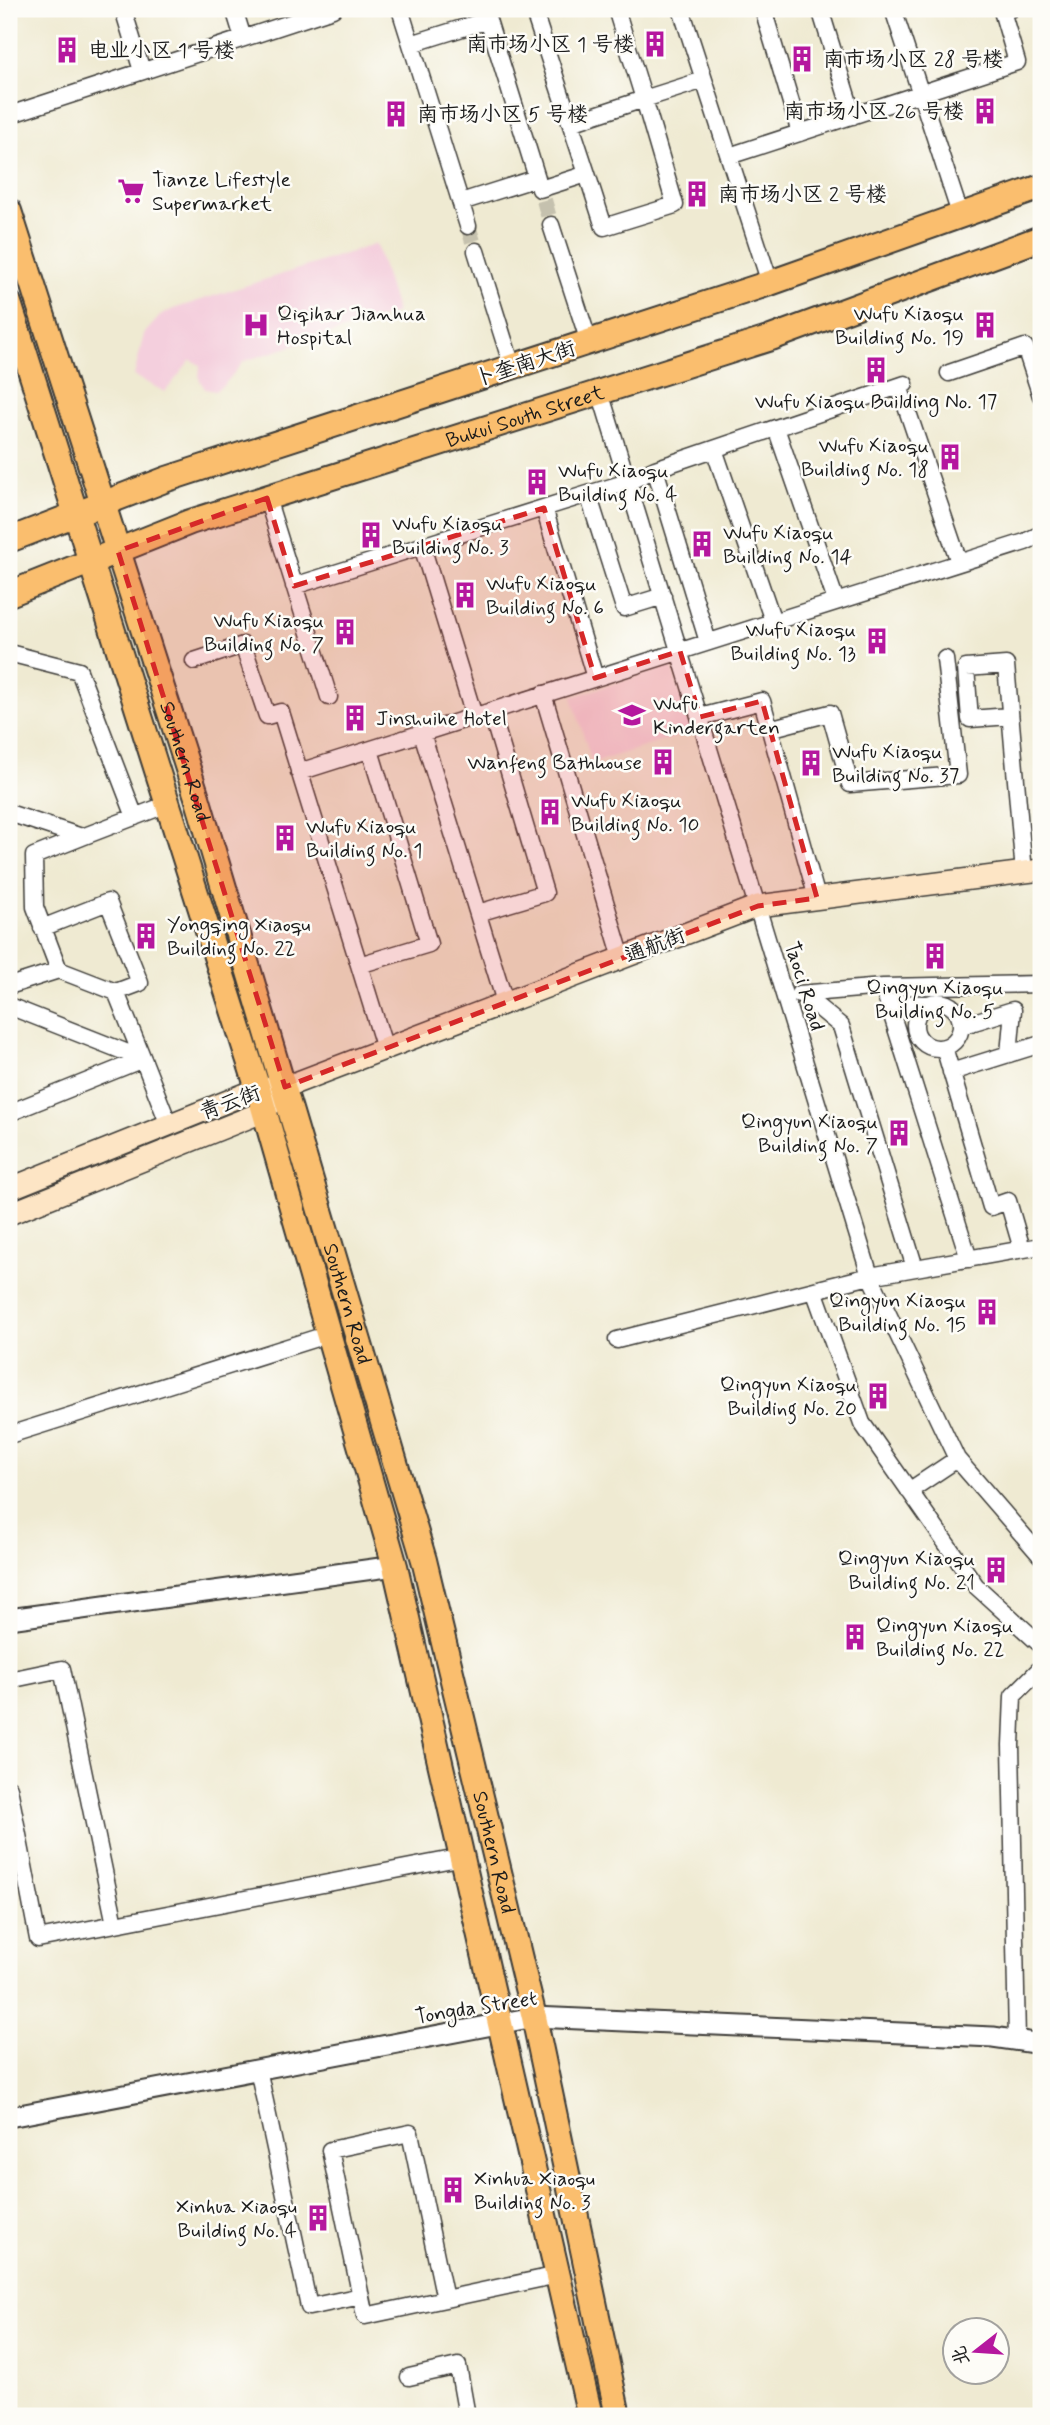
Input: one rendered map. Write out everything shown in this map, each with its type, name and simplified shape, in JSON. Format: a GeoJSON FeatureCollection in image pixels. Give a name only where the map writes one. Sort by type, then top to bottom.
{"type":"FeatureCollection","features":[{"type":"Feature","properties":{"kind":"main road","name":"卜奎南大街"},"geometry":{"type":"LineString","coordinates":[[9,540],[167,479],[770,283],[1041,187]]}},
{"type":"Feature","properties":{"kind":"main road","name":"Southern Road"},"geometry":{"type":"LineString","coordinates":[[9,211],[197,797],[424,1560],[534,2017],[618,2416]]}},
{"type":"Feature","properties":{"kind":"main road","name":"Bukui South Street"},"geometry":{"type":"LineString","coordinates":[[9,594],[190,522],[771,338],[1041,238]]}},
{"type":"Feature","properties":{"kind":"main road","name":"Southern Road"},"geometry":{"type":"LineString","coordinates":[[9,303],[262,1100],[395,1566],[590,2416]]}},
{"type":"Feature","properties":{"kind":"main road","name":"通航街"},"geometry":{"type":"LineString","coordinates":[[285,1087],[758,906],[1032,872]]}},
{"type":"Feature","properties":{"kind":"main road","name":"青云街"},"geometry":{"type":"LineString","coordinates":[[9,1214],[262,1100],[285,1087]]}},
{"type":"Feature","properties":{"kind":"main road","name":"青云街"},"geometry":{"type":"LineString","coordinates":[[9,1189],[169,1125],[262,1100]]}},
{"type":"Feature","properties":{"kind":"street"},"geometry":{"type":"LineString","coordinates":[[122,9],[142,71]]}},
{"type":"Feature","properties":{"kind":"street"},"geometry":{"type":"LineString","coordinates":[[234,9],[243,38]]}},
{"type":"Feature","properties":{"kind":"street"},"geometry":{"type":"LineString","coordinates":[[9,115],[333,9]]}},
{"type":"Feature","properties":{"kind":"street"},"geometry":{"type":"LineString","coordinates":[[400,9],[468,226]]}},
{"type":"Feature","properties":{"kind":"street"},"geometry":{"type":"LineString","coordinates":[[533,9],[604,227],[675,205],[616,9]]}},
{"type":"Feature","properties":{"kind":"street"},"geometry":{"type":"LineString","coordinates":[[681,9],[770,283]]}},
{"type":"Feature","properties":{"kind":"street"},"geometry":{"type":"LineString","coordinates":[[763,9],[800,133]]}},
{"type":"Feature","properties":{"kind":"street"},"geometry":{"type":"LineString","coordinates":[[820,9],[853,116]]}},
{"type":"Feature","properties":{"kind":"street"},"geometry":{"type":"LineString","coordinates":[[893,9],[960,214]]}},
{"type":"Feature","properties":{"kind":"street"},"geometry":{"type":"LineString","coordinates":[[729,156],[1017,62],[1002,11],[1010,9]]}},
{"type":"Feature","properties":{"kind":"street"},"geometry":{"type":"LineString","coordinates":[[411,44],[488,20],[540,189]]}},
{"type":"Feature","properties":{"kind":"street"},"geometry":{"type":"LineString","coordinates":[[571,123],[704,80]]}},
{"type":"Feature","properties":{"kind":"street"},"geometry":{"type":"LineString","coordinates":[[461,202],[540,189],[587,174]]}},
{"type":"Feature","properties":{"kind":"street"},"geometry":{"type":"LineString","coordinates":[[551,225],[589,342]]}},
{"type":"Feature","properties":{"kind":"street"},"geometry":{"type":"LineString","coordinates":[[476,251],[512,366]]}},
{"type":"Feature","properties":{"kind":"street"},"geometry":{"type":"LineString","coordinates":[[949,373],[1025,348],[1041,397]]}},
{"type":"Feature","properties":{"kind":"street"},"geometry":{"type":"LineString","coordinates":[[294,586],[628,482],[655,469],[902,385],[959,562]]}},
{"type":"Feature","properties":{"kind":"street","name":"Taoci Road"},"geometry":{"type":"LineString","coordinates":[[600,392],[758,906],[794,995],[870,1276],[957,1459],[1041,1556]]}},
{"type":"Feature","properties":{"kind":"street"},"geometry":{"type":"LineString","coordinates":[[776,428],[836,601]]}},
{"type":"Feature","properties":{"kind":"street"},"geometry":{"type":"LineString","coordinates":[[714,449],[773,621]]}},
{"type":"Feature","properties":{"kind":"street"},"geometry":{"type":"LineString","coordinates":[[655,469],[708,642]]}},
{"type":"Feature","properties":{"kind":"street"},"geometry":{"type":"LineString","coordinates":[[588,494],[624,608],[663,596]]}},
{"type":"Feature","properties":{"kind":"street"},"geometry":{"type":"LineString","coordinates":[[267,498],[329,697]]}},
{"type":"Feature","properties":{"kind":"street"},"geometry":{"type":"LineString","coordinates":[[544,508],[595,678]]}},
{"type":"Feature","properties":{"kind":"street"},"geometry":{"type":"LineString","coordinates":[[299,772],[959,562],[1033,541],[1041,534]]}},
{"type":"Feature","properties":{"kind":"street"},"geometry":{"type":"LineString","coordinates":[[422,546],[474,716]]}},
{"type":"Feature","properties":{"kind":"street"},"geometry":{"type":"LineString","coordinates":[[194,661],[243,645],[267,716],[281,712],[385,1049]]}},
{"type":"Feature","properties":{"kind":"street"},"geometry":{"type":"LineString","coordinates":[[9,653],[79,671],[135,817]]}},
{"type":"Feature","properties":{"kind":"street"},"geometry":{"type":"LineString","coordinates":[[769,729],[830,713],[850,784],[958,775],[945,659]]}},
{"type":"Feature","properties":{"kind":"street"},"geometry":{"type":"LineString","coordinates":[[543,694],[622,958]]}},
{"type":"Feature","properties":{"kind":"street"},"geometry":{"type":"LineString","coordinates":[[700,717],[761,701],[817,898]]}},
{"type":"Feature","properties":{"kind":"street"},"geometry":{"type":"LineString","coordinates":[[478,913],[545,893],[491,711]]}},
{"type":"Feature","properties":{"kind":"street"},"geometry":{"type":"LineString","coordinates":[[1010,716],[1032,872]]}},
{"type":"Feature","properties":{"kind":"street"},"geometry":{"type":"LineString","coordinates":[[422,733],[505,1002]]}},
{"type":"Feature","properties":{"kind":"street"},"geometry":{"type":"LineString","coordinates":[[359,965],[429,944],[370,750]]}},
{"type":"Feature","properties":{"kind":"street"},"geometry":{"type":"LineString","coordinates":[[59,970],[34,908],[34,856],[168,804]]}},
{"type":"Feature","properties":{"kind":"street"},"geometry":{"type":"LineString","coordinates":[[9,813],[82,837]]}},
{"type":"Feature","properties":{"kind":"street"},"geometry":{"type":"LineString","coordinates":[[9,986],[59,970],[116,992],[140,983],[108,902],[42,928]]}},
{"type":"Feature","properties":{"kind":"street"},"geometry":{"type":"LineString","coordinates":[[794,995],[883,987],[1041,984]]}},
{"type":"Feature","properties":{"kind":"street"},"geometry":{"type":"LineString","coordinates":[[883,987],[969,1259]]}},
{"type":"Feature","properties":{"kind":"street"},"geometry":{"type":"LineString","coordinates":[[116,992],[169,1125]]}},
{"type":"Feature","properties":{"kind":"street"},"geometry":{"type":"LineString","coordinates":[[794,995],[841,1026],[915,1268]]}},
{"type":"Feature","properties":{"kind":"street"},"geometry":{"type":"LineString","coordinates":[[888,1003],[944,1003],[951,1006],[957,1012],[961,1026],[956,1039],[944,1047],[923,1042],[916,1030],[918,1014],[929,1004]]}},
{"type":"Feature","properties":{"kind":"street"},"geometry":{"type":"LineString","coordinates":[[9,1006],[143,1059]]}},
{"type":"Feature","properties":{"kind":"street"},"geometry":{"type":"LineString","coordinates":[[961,1026],[1013,1010],[1009,1054]]}},
{"type":"Feature","properties":{"kind":"street"},"geometry":{"type":"LineString","coordinates":[[951,1072],[1041,1044]]}},
{"type":"Feature","properties":{"kind":"street"},"geometry":{"type":"LineString","coordinates":[[944,1047],[991,1206],[1008,1201],[1023,1249]]}},
{"type":"Feature","properties":{"kind":"street"},"geometry":{"type":"LineString","coordinates":[[9,1113],[143,1059]]}},
{"type":"Feature","properties":{"kind":"street"},"geometry":{"type":"LineString","coordinates":[[617,1340],[870,1276],[1041,1246]]}},
{"type":"Feature","properties":{"kind":"street"},"geometry":{"type":"LineString","coordinates":[[814,1290],[862,1423],[976,1586],[1041,1645]]}},
{"type":"Feature","properties":{"kind":"street"},"geometry":{"type":"LineString","coordinates":[[9,1435],[329,1334]]}},
{"type":"Feature","properties":{"kind":"street"},"geometry":{"type":"LineString","coordinates":[[909,1492],[957,1459]]}},
{"type":"Feature","properties":{"kind":"street"},"geometry":{"type":"LineString","coordinates":[[9,1619],[395,1566]]}},
{"type":"Feature","properties":{"kind":"street"},"geometry":{"type":"LineString","coordinates":[[1017,2040],[1011,1745],[1013,1696],[1041,1668]]}},
{"type":"Feature","properties":{"kind":"street"},"geometry":{"type":"LineString","coordinates":[[9,1680],[62,1669],[115,1924]]}},
{"type":"Feature","properties":{"kind":"street"},"geometry":{"type":"LineString","coordinates":[[9,1788],[38,1939],[463,1857]]}},
{"type":"Feature","properties":{"kind":"street","name":"Tongda Street"},"geometry":{"type":"LineString","coordinates":[[9,2117],[534,2017],[979,2036],[1041,2044]]}},
{"type":"Feature","properties":{"kind":"street"},"geometry":{"type":"LineString","coordinates":[[258,2069],[309,2307],[361,2296]]}},
{"type":"Feature","properties":{"kind":"street"},"geometry":{"type":"LineString","coordinates":[[445,2300],[410,2133],[330,2150],[365,2316],[445,2300],[558,2275]]}},
{"type":"Feature","properties":{"kind":"street"},"geometry":{"type":"LineString","coordinates":[[410,2377],[458,2367],[467,2416]]}},
{"type":"Feature","properties":{"kind":"highlighted area"},"geometry":{"type":"Polygon","coordinates":[[[267,498],[294,586],[544,508],[595,678],[680,651],[700,717],[762,701],[817,898],[758,906],[285,1087],[118,551],[267,498]]]}},
{"type":"Feature","properties":{"kind":"shaded area","name":"Qiqihar Jianhua Hospital"},"geometry":{"type":"Polygon","coordinates":[[[376,244],[397,313],[243,362],[225,384],[215,391],[205,389],[199,379],[200,365],[191,360],[165,392],[134,376],[144,334],[160,316],[173,309],[376,244]]]}},
{"type":"Feature","properties":{"kind":"shaded area","name":"Wufu Kindergarten"},"geometry":{"type":"Polygon","coordinates":[[[671,666],[692,732],[592,763],[572,697],[671,666]]]}},
{"type":"Feature","properties":{"kind":"tunnel"},"geometry":{"type":"LineString","coordinates":[[544,200],[551,225]]}},
{"type":"Feature","properties":{"kind":"tunnel"},"geometry":{"type":"LineString","coordinates":[[468,226],[476,251]]}},
{"type":"Feature","properties":{"kind":"place","name":"南市场小区 1 号楼"},"geometry":{"type":"Point","coordinates":[655,44]}},
{"type":"Feature","properties":{"kind":"place","name":"电业小区 1 号楼"},"geometry":{"type":"Point","coordinates":[67,50]}},
{"type":"Feature","properties":{"kind":"place","name":"南市场小区 28 号楼"},"geometry":{"type":"Point","coordinates":[802,59]}},
{"type":"Feature","properties":{"kind":"place","name":"南市场小区 26 号楼"},"geometry":{"type":"Point","coordinates":[985,111]}},
{"type":"Feature","properties":{"kind":"place","name":"南市场小区 5 号楼"},"geometry":{"type":"Point","coordinates":[396,114]}},
{"type":"Feature","properties":{"kind":"place","name":"Tianze Lifestyle Supermarket"},"geometry":{"type":"Point","coordinates":[131,191]}},
{"type":"Feature","properties":{"kind":"place","name":"南市场小区 2 号楼"},"geometry":{"type":"Point","coordinates":[697,194]}},
{"type":"Feature","properties":{"kind":"place","name":"Qiqihar Jianhua Hospital"},"geometry":{"type":"Point","coordinates":[256,325]}},
{"type":"Feature","properties":{"kind":"place","name":"Wufu Xiaoqu Building No. 19"},"geometry":{"type":"Point","coordinates":[985,325]}},
{"type":"Feature","properties":{"kind":"place","name":"Wufu Xiaoqu Building No. 17"},"geometry":{"type":"Point","coordinates":[876,370]}},
{"type":"Feature","properties":{"kind":"place","name":"Wufu Xiaoqu Building No. 18"},"geometry":{"type":"Point","coordinates":[950,457]}},
{"type":"Feature","properties":{"kind":"place","name":"Wufu Xiaoqu Building No. 4"},"geometry":{"type":"Point","coordinates":[537,482]}},
{"type":"Feature","properties":{"kind":"place","name":"Wufu Xiaoqu Building No. 3"},"geometry":{"type":"Point","coordinates":[371,535]}},
{"type":"Feature","properties":{"kind":"place","name":"Wufu Xiaoqu Building No. 14"},"geometry":{"type":"Point","coordinates":[702,544]}},
{"type":"Feature","properties":{"kind":"place","name":"Wufu Xiaoqu Building No. 6"},"geometry":{"type":"Point","coordinates":[465,595]}},
{"type":"Feature","properties":{"kind":"place","name":"Wufu Xiaoqu Building No. 7"},"geometry":{"type":"Point","coordinates":[345,632]}},
{"type":"Feature","properties":{"kind":"place","name":"Wufu Xiaoqu Building No. 13"},"geometry":{"type":"Point","coordinates":[877,641]}},
{"type":"Feature","properties":{"kind":"place","name":"Wufu Kindergarten"},"geometry":{"type":"Point","coordinates":[632,715]}},
{"type":"Feature","properties":{"kind":"place","name":"Jinshuihe Hotel"},"geometry":{"type":"Point","coordinates":[355,718]}},
{"type":"Feature","properties":{"kind":"place","name":"Wanfeng Bathhouse"},"geometry":{"type":"Point","coordinates":[663,762]}},
{"type":"Feature","properties":{"kind":"place","name":"Wufu Xiaoqu Building No. 37"},"geometry":{"type":"Point","coordinates":[811,763]}},
{"type":"Feature","properties":{"kind":"place","name":"Wufu Xiaoqu Building No. 10"},"geometry":{"type":"Point","coordinates":[550,812]}},
{"type":"Feature","properties":{"kind":"place","name":"Wufu Xiaoqu Building No. 1"},"geometry":{"type":"Point","coordinates":[285,838]}},
{"type":"Feature","properties":{"kind":"place","name":"Yongqing Xiaoqu Building No. 22"},"geometry":{"type":"Point","coordinates":[146,936]}},
{"type":"Feature","properties":{"kind":"place","name":"Qingyun Xiaoqu Building No. 5"},"geometry":{"type":"Point","coordinates":[935,956]}},
{"type":"Feature","properties":{"kind":"place","name":"Qingyun Xiaoqu Building No. 7"},"geometry":{"type":"Point","coordinates":[899,1133]}},
{"type":"Feature","properties":{"kind":"place","name":"Qingyun Xiaoqu Building No. 15"},"geometry":{"type":"Point","coordinates":[987,1312]}},
{"type":"Feature","properties":{"kind":"place","name":"Qingyun Xiaoqu Building No. 20"},"geometry":{"type":"Point","coordinates":[878,1396]}},
{"type":"Feature","properties":{"kind":"place","name":"Qingyun Xiaoqu Building No. 21"},"geometry":{"type":"Point","coordinates":[996,1570]}},
{"type":"Feature","properties":{"kind":"place","name":"Qingyun Xiaoqu Building No. 22"},"geometry":{"type":"Point","coordinates":[855,1637]}},
{"type":"Feature","properties":{"kind":"place","name":"Xinhua Xiaoqu Building No. 3"},"geometry":{"type":"Point","coordinates":[453,2190]}},
{"type":"Feature","properties":{"kind":"place","name":"Xinhua Xiaoqu Building No. 4"},"geometry":{"type":"Point","coordinates":[318,2218]}}]}
